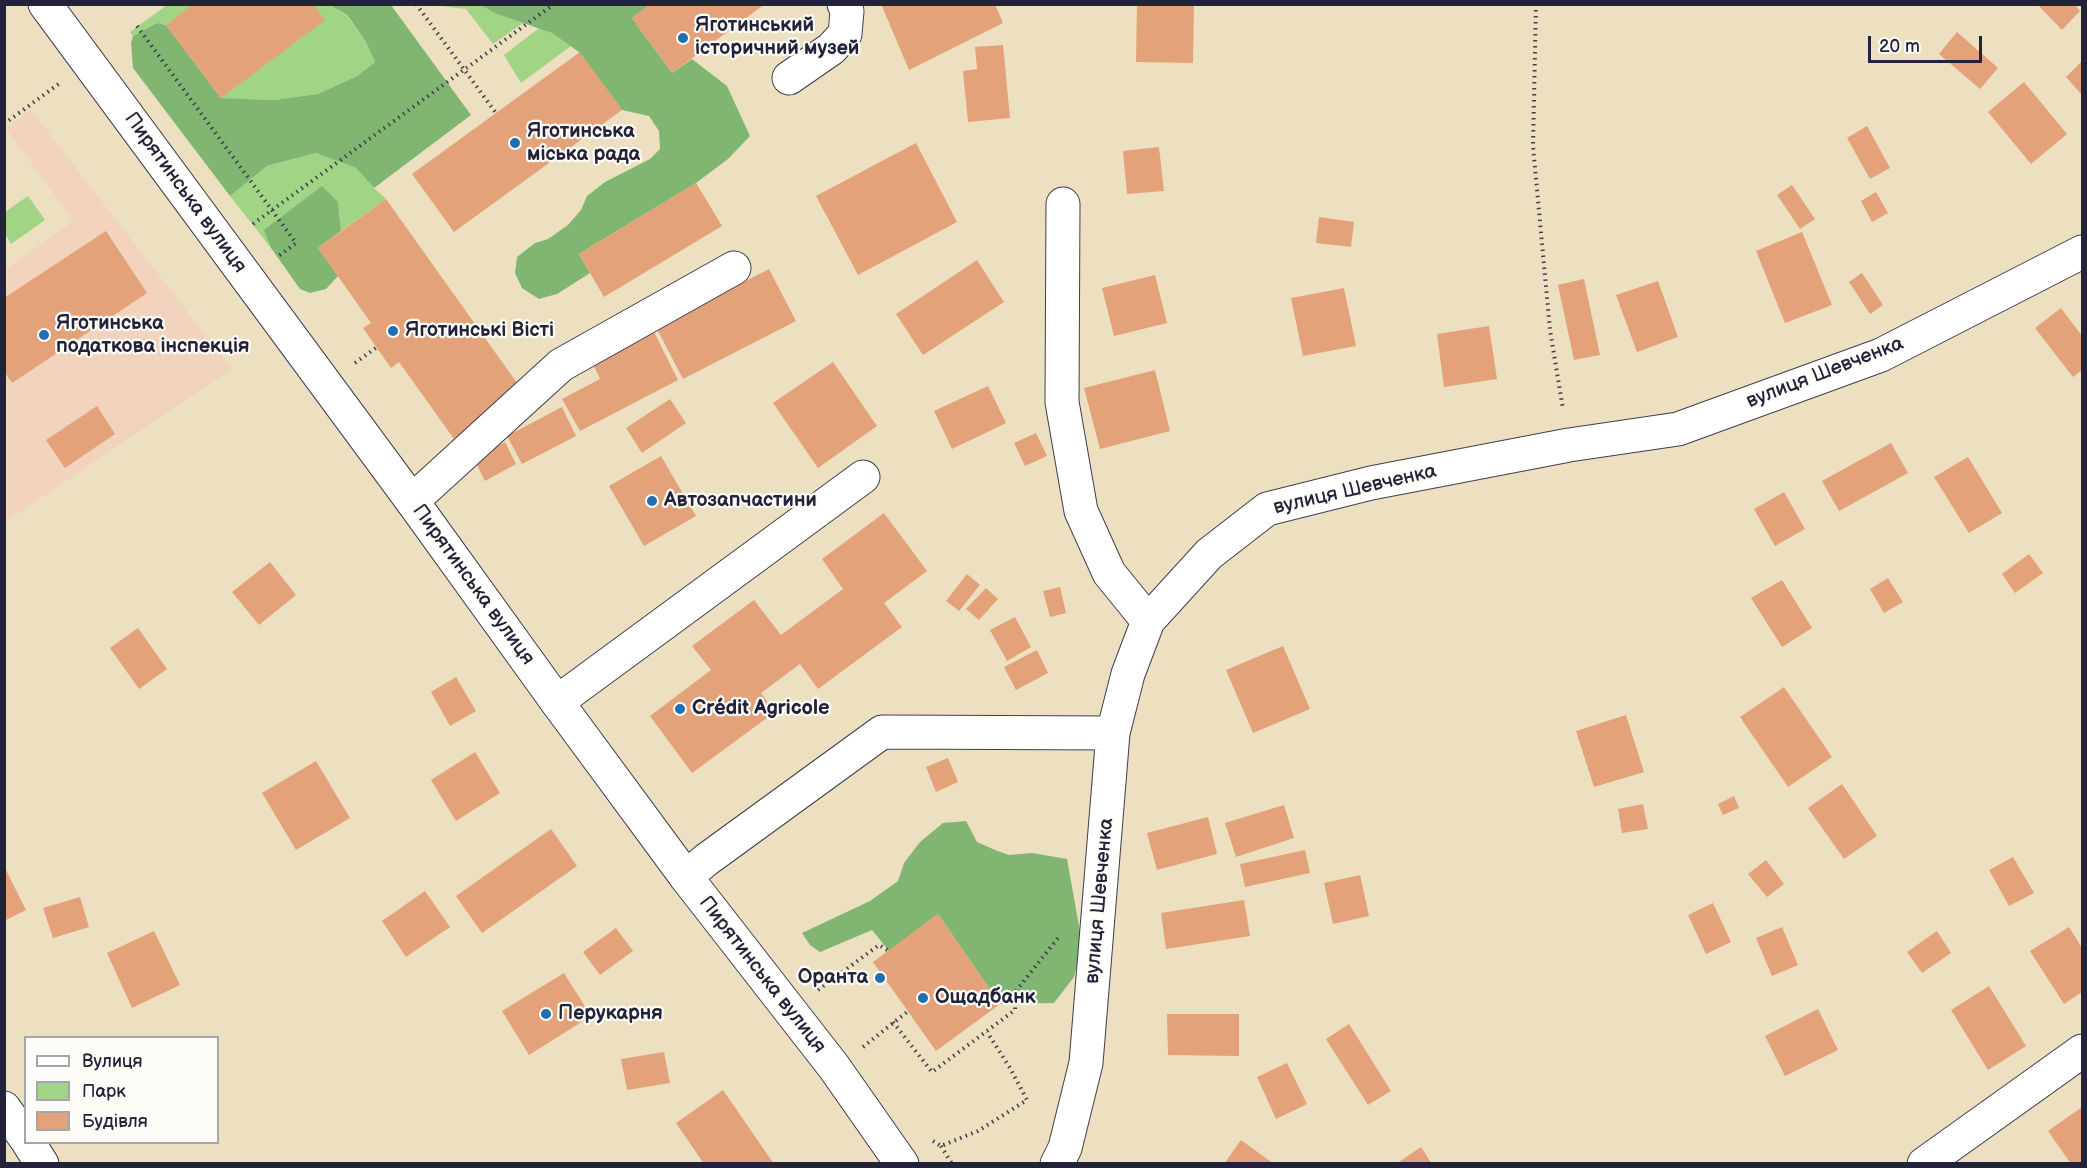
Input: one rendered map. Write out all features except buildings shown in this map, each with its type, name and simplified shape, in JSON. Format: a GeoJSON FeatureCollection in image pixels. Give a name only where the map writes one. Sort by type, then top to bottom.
{"type":"FeatureCollection","features":[{"type":"Feature","properties":{"kind":"street","name":"Пирятинська вулиця"},"geometry":{"type":"LineString","coordinates":[[45,4],[686,877],[834,1067],[902,1164]]}},
{"type":"Feature","properties":{"kind":"street"},"geometry":{"type":"LineString","coordinates":[[789,78],[831,49],[845,34],[847,11],[844,4]]}},
{"type":"Feature","properties":{"kind":"street"},"geometry":{"type":"LineString","coordinates":[[1063,204],[1062,402],[1081,511],[1109,573],[1148,621]]}},
{"type":"Feature","properties":{"kind":"street","name":"вулиця Шевченка"},"geometry":{"type":"LineString","coordinates":[[1057,1164],[1065,1148],[1086,1063],[1113,733],[1128,674],[1148,621],[1209,554],[1267,509],[1371,483],[1569,445],[1678,429],[1881,355],[2082,252]]}},
{"type":"Feature","properties":{"kind":"street"},"geometry":{"type":"LineString","coordinates":[[412,501],[561,365],[734,268]]}},
{"type":"Feature","properties":{"kind":"street"},"geometry":{"type":"LineString","coordinates":[[557,702],[863,477]]}},
{"type":"Feature","properties":{"kind":"street"},"geometry":{"type":"LineString","coordinates":[[686,877],[882,732],[1113,733]]}},
{"type":"Feature","properties":{"kind":"street"},"geometry":{"type":"LineString","coordinates":[[1924,1164],[2082,1051]]}},
{"type":"Feature","properties":{"kind":"street"},"geometry":{"type":"LineString","coordinates":[[4,1108],[24,1137]]}},
{"type":"Feature","properties":{"kind":"street"},"geometry":{"type":"LineString","coordinates":[[29,1144],[42,1164]]}},
{"type":"Feature","properties":{"kind":"path"},"geometry":{"type":"LineString","coordinates":[[416,4],[496,113]]}},
{"type":"Feature","properties":{"kind":"path"},"geometry":{"type":"LineString","coordinates":[[224,246],[554,4]]}},
{"type":"Feature","properties":{"kind":"path"},"geometry":{"type":"LineString","coordinates":[[1536,4],[1533,146],[1550,330],[1569,445]]}},
{"type":"Feature","properties":{"kind":"path"},"geometry":{"type":"LineString","coordinates":[[138,26],[150,44]]}},
{"type":"Feature","properties":{"kind":"path"},"geometry":{"type":"LineString","coordinates":[[4,124],[33,102]]}},
{"type":"Feature","properties":{"kind":"path"},"geometry":{"type":"LineString","coordinates":[[350,367],[377,347]]}},
{"type":"Feature","properties":{"kind":"path"},"geometry":{"type":"LineString","coordinates":[[893,1022],[932,1072],[1015,1010],[1016,991],[1061,935]]}},
{"type":"Feature","properties":{"kind":"path"},"geometry":{"type":"LineString","coordinates":[[810,996],[879,945],[889,951]]}},
{"type":"Feature","properties":{"kind":"path"},"geometry":{"type":"LineString","coordinates":[[855,1053],[907,1012]]}},
{"type":"Feature","properties":{"kind":"path"},"geometry":{"type":"LineString","coordinates":[[987,1032],[1027,1100],[1009,1113]]}},
{"type":"Feature","properties":{"kind":"path"},"geometry":{"type":"LineString","coordinates":[[941,1146],[952,1164]]}},
{"type":"Feature","properties":{"kind":"shaded area"},"geometry":{"type":"Polygon","coordinates":[[[31,110],[232,369],[5,522],[5,270],[73,221],[6,128],[31,110]]]}},
{"type":"Feature","properties":{"kind":"green space"},"geometry":{"type":"Polygon","coordinates":[[[167,5],[194,5],[166,25],[155,23],[133,36],[130,32],[167,5]]]}},
{"type":"Feature","properties":{"kind":"green space"},"geometry":{"type":"Polygon","coordinates":[[[313,5],[330,5],[346,15],[366,42],[375,62],[357,76],[318,94],[274,100],[221,98],[313,5]]]}},
{"type":"Feature","properties":{"kind":"green space"},"geometry":{"type":"Polygon","coordinates":[[[330,5],[391,5],[471,115],[374,188],[356,168],[316,153],[267,166],[230,196],[133,68],[131,43],[133,36],[156,23],[166,25],[221,98],[274,100],[318,94],[357,76],[375,62],[366,42],[347,15],[330,5]]]}},
{"type":"Feature","properties":{"kind":"green space"},"geometry":{"type":"Polygon","coordinates":[[[433,5],[481,5],[494,13],[523,23],[493,44],[466,9],[433,5]]]}},
{"type":"Feature","properties":{"kind":"green space"},"geometry":{"type":"Polygon","coordinates":[[[481,5],[650,5],[632,18],[672,73],[692,59],[727,86],[750,136],[728,159],[696,183],[579,254],[590,273],[557,294],[539,299],[522,288],[515,273],[517,257],[535,243],[548,239],[568,225],[581,210],[587,196],[605,182],[650,159],[660,149],[659,131],[649,116],[622,110],[579,52],[552,33],[494,13],[481,5]]]}},
{"type":"Feature","properties":{"kind":"green space"},"geometry":{"type":"Polygon","coordinates":[[[539,28],[552,33],[571,46],[521,83],[504,55],[539,28]]]}},
{"type":"Feature","properties":{"kind":"green space"},"geometry":{"type":"Polygon","coordinates":[[[316,153],[356,168],[386,199],[341,231],[338,202],[265,230],[271,248],[230,196],[267,166],[316,153]]]}},
{"type":"Feature","properties":{"kind":"green space"},"geometry":{"type":"Polygon","coordinates":[[[322,186],[338,202],[341,231],[318,248],[338,276],[326,289],[310,293],[300,289],[271,248],[264,230],[322,186]]]}},
{"type":"Feature","properties":{"kind":"green space"},"geometry":{"type":"Polygon","coordinates":[[[28,196],[45,220],[11,244],[5,234],[5,212],[28,196]]]}},
{"type":"Feature","properties":{"kind":"green space"},"geometry":{"type":"Polygon","coordinates":[[[966,821],[977,842],[995,850],[1009,855],[1032,853],[1067,859],[1082,943],[1074,977],[1054,1003],[1000,1004],[938,914],[889,951],[872,930],[820,952],[810,945],[802,933],[870,901],[898,881],[904,863],[920,842],[943,823],[966,821]]]}},
{"type":"Feature","properties":{"kind":"place","name":"Яготинський історичний музей"},"geometry":{"type":"Point","coordinates":[683,38]}},
{"type":"Feature","properties":{"kind":"place","name":"Яготинська міська рада"},"geometry":{"type":"Point","coordinates":[515,143]}},
{"type":"Feature","properties":{"kind":"place","name":"Яготинські Вісті"},"geometry":{"type":"Point","coordinates":[393,331]}},
{"type":"Feature","properties":{"kind":"place","name":"Яготинська податкова інспекція"},"geometry":{"type":"Point","coordinates":[44,335]}},
{"type":"Feature","properties":{"kind":"place","name":"Автозапчастини"},"geometry":{"type":"Point","coordinates":[652,501]}},
{"type":"Feature","properties":{"kind":"place","name":"Crédit Agricole"},"geometry":{"type":"Point","coordinates":[680,709]}},
{"type":"Feature","properties":{"kind":"place","name":"Оранта"},"geometry":{"type":"Point","coordinates":[880,978]}},
{"type":"Feature","properties":{"kind":"place","name":"Ощадбанк"},"geometry":{"type":"Point","coordinates":[923,998]}},
{"type":"Feature","properties":{"kind":"place","name":"Перукарня"},"geometry":{"type":"Point","coordinates":[546,1014]}}]}
